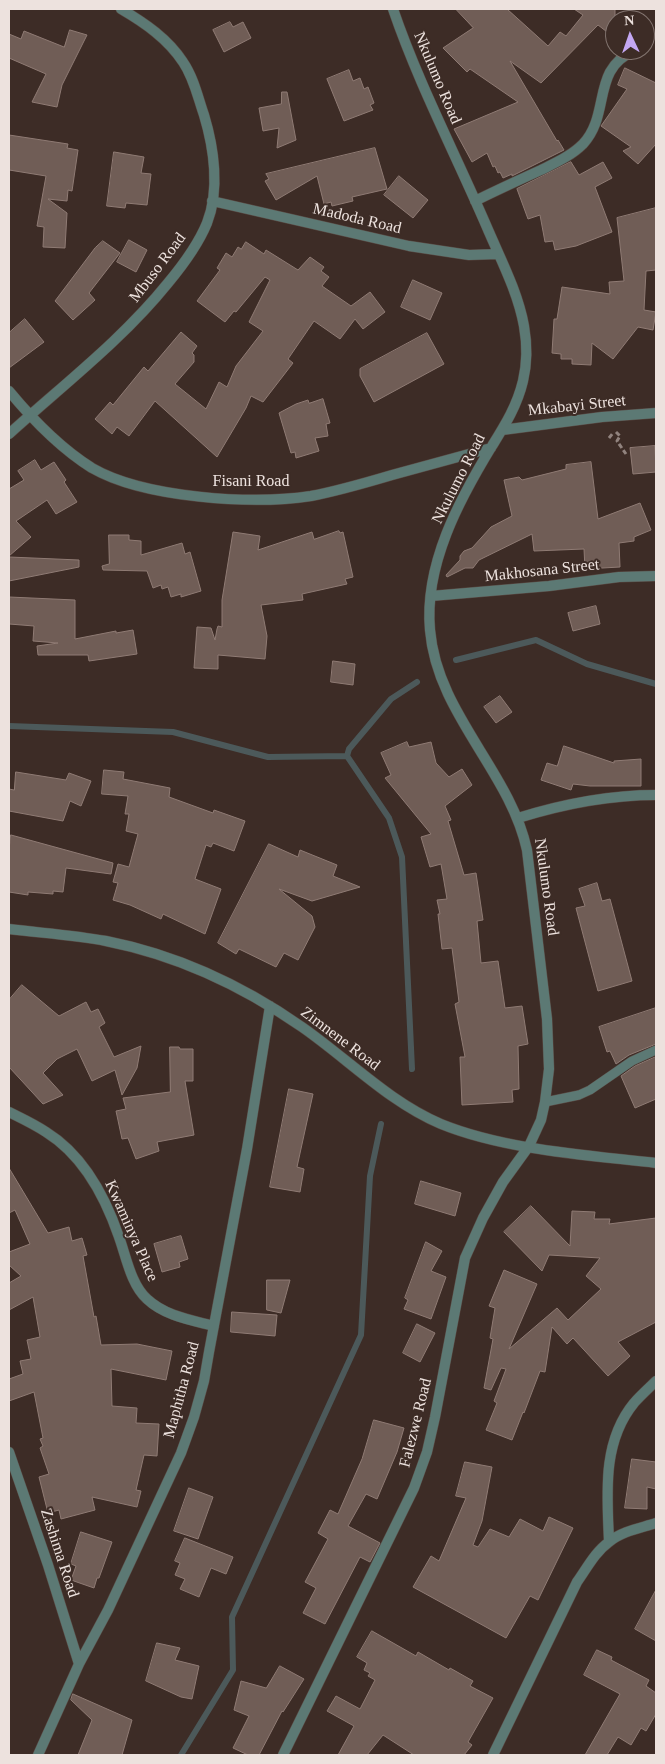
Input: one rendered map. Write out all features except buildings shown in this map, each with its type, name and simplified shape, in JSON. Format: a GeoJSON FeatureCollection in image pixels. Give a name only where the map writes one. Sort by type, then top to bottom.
{"type":"FeatureCollection","features":[{"type":"Feature","properties":{"kind":"street","name":"Mbuso Road"},"geometry":{"type":"LineString","coordinates":[[9,434],[135,322],[179,270],[198,241],[207,222],[212,201],[213,157],[207,126],[194,84],[184,63],[166,41],[144,23],[121,9]]}},
{"type":"Feature","properties":{"kind":"street","name":"Nkulumo Road"},"geometry":{"type":"LineString","coordinates":[[393,9],[408,52],[517,298],[524,328],[526,354],[524,378],[517,402],[452,518],[438,561],[429,608],[433,650],[444,682],[467,731],[510,801],[518,818],[527,850],[547,1019],[549,1069],[541,1120],[529,1146]]}},
{"type":"Feature","properties":{"kind":"street"},"geometry":{"type":"LineString","coordinates":[[475,200],[556,162],[582,145],[595,126],[605,84],[612,67],[619,60]]}},
{"type":"Feature","properties":{"kind":"street","name":"Madoda Road"},"geometry":{"type":"LineString","coordinates":[[212,201],[409,246],[470,255],[498,254]]}},
{"type":"Feature","properties":{"kind":"street","name":"Fisani Road"},"geometry":{"type":"LineString","coordinates":[[9,391],[29,415],[73,455],[93,468],[117,480],[169,493],[205,497],[286,499],[312,496],[491,448]]}},
{"type":"Feature","properties":{"kind":"street","name":"Mkabayi Street"},"geometry":{"type":"LineString","coordinates":[[502,430],[602,417],[656,413]]}},
{"type":"Feature","properties":{"kind":"street","name":"Makhosana Street"},"geometry":{"type":"LineString","coordinates":[[431,596],[549,586],[619,577],[656,576]]}},
{"type":"Feature","properties":{"kind":"street"},"geometry":{"type":"LineString","coordinates":[[518,818],[566,804],[597,799],[656,795]]}},
{"type":"Feature","properties":{"kind":"street","name":"Zimnene Road"},"geometry":{"type":"LineString","coordinates":[[9,929],[105,941],[172,959],[215,976],[270,1006],[304,1029],[382,1089],[440,1123],[477,1136],[529,1146],[584,1155],[656,1163]]}},
{"type":"Feature","properties":{"kind":"street","name":"Maphitha Road"},"geometry":{"type":"LineString","coordinates":[[38,1755],[79,1664],[108,1610],[181,1453],[194,1417],[204,1381],[247,1149],[270,1006]]}},
{"type":"Feature","properties":{"kind":"street","name":"Kwaminya Place"},"geometry":{"type":"LineString","coordinates":[[9,1112],[47,1133],[73,1155],[89,1172],[103,1198],[135,1282],[146,1299],[176,1317],[214,1326]]}},
{"type":"Feature","properties":{"kind":"street","name":"Falezwe Road"},"geometry":{"type":"LineString","coordinates":[[283,1755],[414,1488],[427,1452],[435,1417],[466,1258],[483,1218],[503,1182],[529,1146]]}},
{"type":"Feature","properties":{"kind":"street"},"geometry":{"type":"LineString","coordinates":[[609,1541],[607,1489],[610,1456],[615,1435],[634,1403],[656,1381]]}},
{"type":"Feature","properties":{"kind":"street","name":"Zashima Road"},"geometry":{"type":"LineString","coordinates":[[9,1452],[48,1564],[79,1664]]}},
{"type":"Feature","properties":{"kind":"street"},"geometry":{"type":"LineString","coordinates":[[493,1755],[577,1582],[593,1558],[609,1541],[630,1531],[656,1523]]}},
{"type":"Feature","properties":{"kind":"lane"},"geometry":{"type":"LineString","coordinates":[[545,1102],[579,1095],[590,1090],[632,1061],[656,1050]]}},
{"type":"Feature","properties":{"kind":"path"},"geometry":{"type":"LineString","coordinates":[[615,429],[616,434],[620,436],[618,441],[626,454]]}},
{"type":"Feature","properties":{"kind":"waterway"},"geometry":{"type":"LineString","coordinates":[[456,660],[536,640],[587,664],[656,684]]}},
{"type":"Feature","properties":{"kind":"waterway"},"geometry":{"type":"LineString","coordinates":[[412,1069],[402,857],[389,818],[347,756],[349,749],[391,699],[417,682]]}},
{"type":"Feature","properties":{"kind":"waterway"},"geometry":{"type":"LineString","coordinates":[[9,726],[173,732],[268,757],[347,756]]}},
{"type":"Feature","properties":{"kind":"waterway"},"geometry":{"type":"LineString","coordinates":[[181,1755],[233,1670],[232,1617],[361,1335],[370,1176],[381,1124]]}}]}
